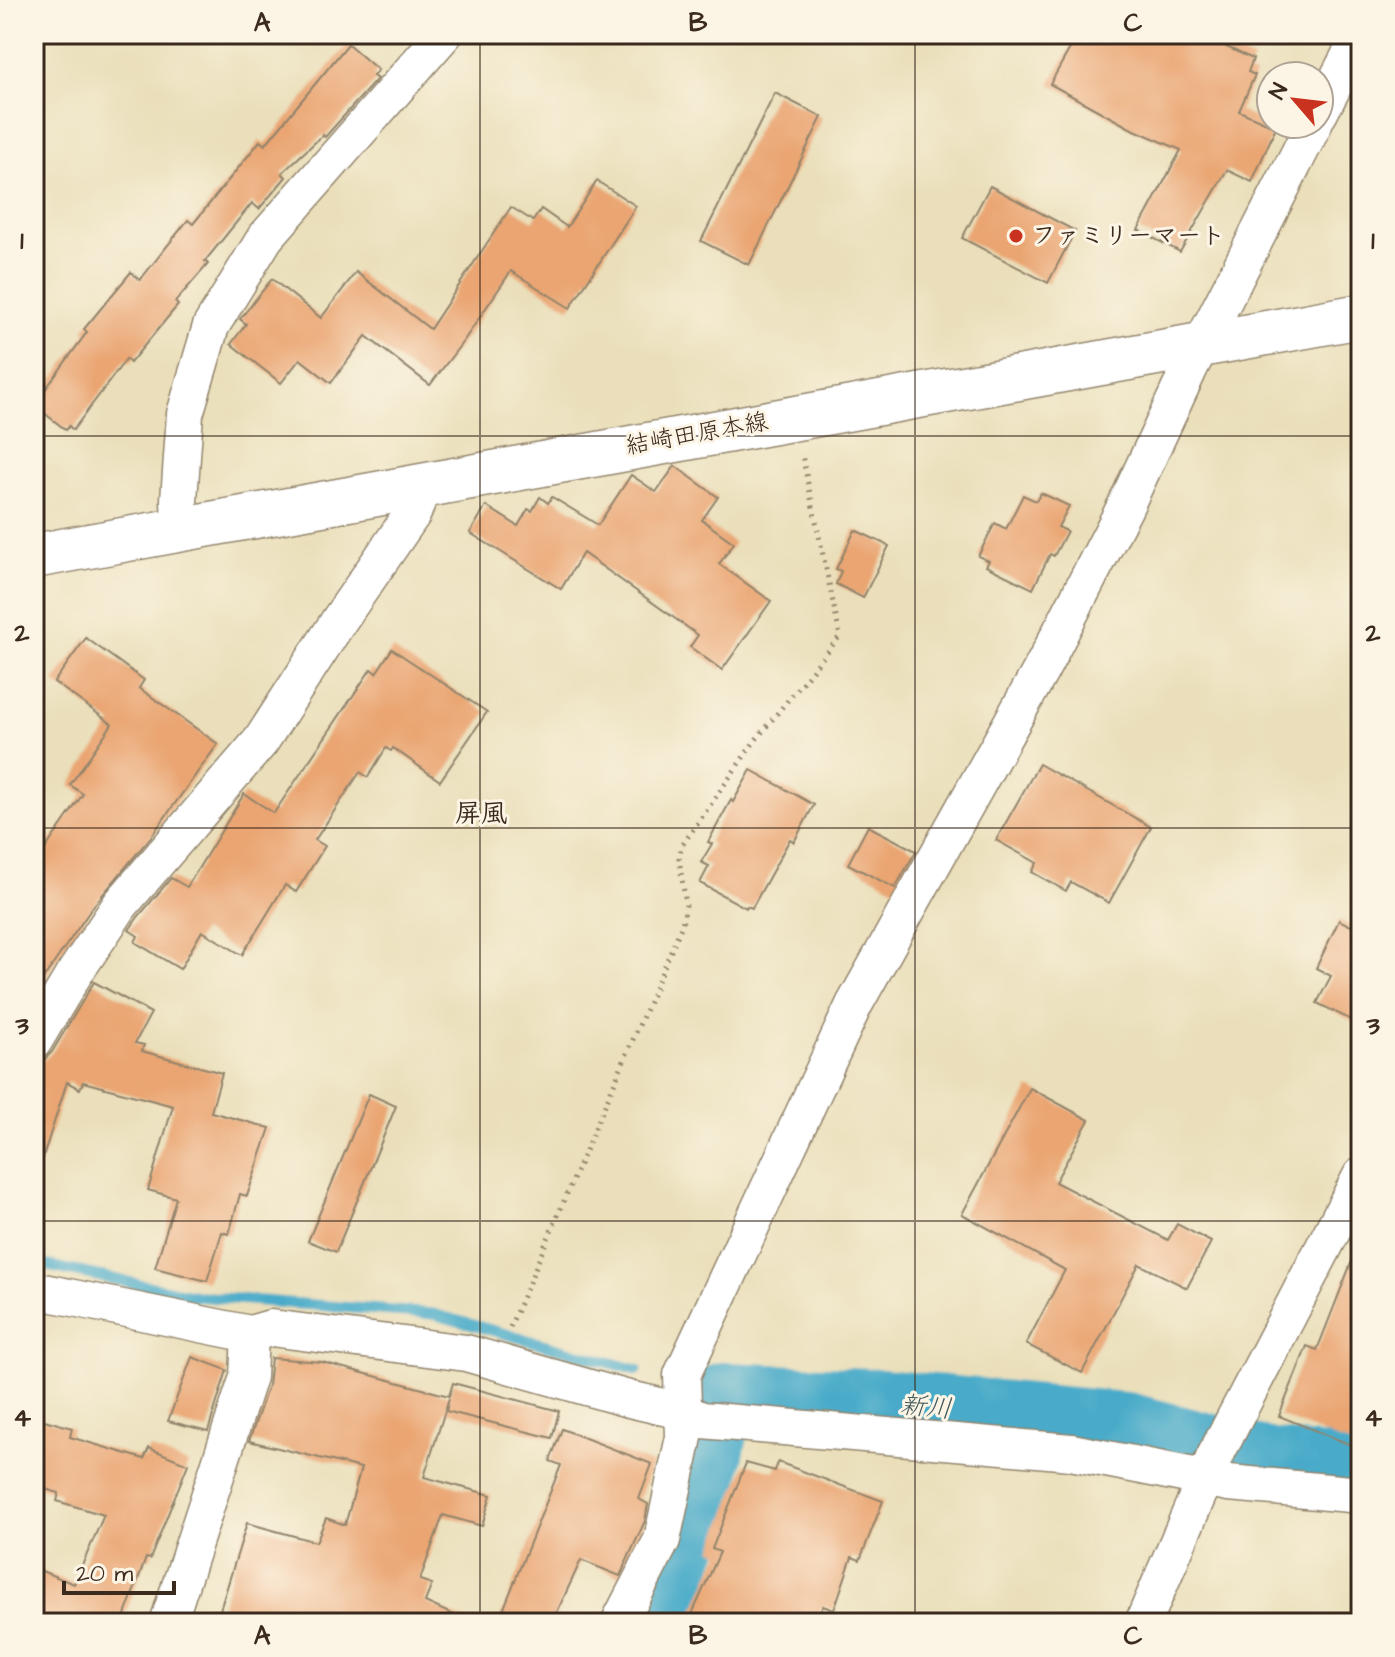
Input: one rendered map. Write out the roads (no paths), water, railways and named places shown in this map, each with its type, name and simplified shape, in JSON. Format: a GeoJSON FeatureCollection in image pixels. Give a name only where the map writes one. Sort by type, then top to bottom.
{"type":"FeatureCollection","features":[{"type":"Feature","properties":{"kind":"main road","name":"結崎田原本線"},"geometry":{"type":"LineString","coordinates":[[34,556],[1203,342],[1361,316]]}},
{"type":"Feature","properties":{"kind":"street"},"geometry":{"type":"LineString","coordinates":[[180,528],[185,414],[211,326],[265,238],[444,34]]}},
{"type":"Feature","properties":{"kind":"street"},"geometry":{"type":"LineString","coordinates":[[1335,84],[1361,34]]}},
{"type":"Feature","properties":{"kind":"street"},"geometry":{"type":"LineString","coordinates":[[619,1623],[662,1540],[684,1437],[682,1375],[854,1005],[1041,670],[1306,140]]}},
{"type":"Feature","properties":{"kind":"street"},"geometry":{"type":"LineString","coordinates":[[34,1041],[121,904],[261,741],[413,513],[423,485]]}},
{"type":"Feature","properties":{"kind":"street"},"geometry":{"type":"LineString","coordinates":[[1143,1623],[1214,1457],[1361,1176]]}},
{"type":"Feature","properties":{"kind":"street"},"geometry":{"type":"LineString","coordinates":[[34,1290],[250,1334],[271,1328],[466,1353],[681,1411],[702,1420],[1071,1452],[1214,1457]]}},
{"type":"Feature","properties":{"kind":"street"},"geometry":{"type":"LineString","coordinates":[[168,1623],[248,1377],[250,1334]]}},
{"type":"Feature","properties":{"kind":"street"},"geometry":{"type":"LineString","coordinates":[[1214,1457],[1229,1483],[1361,1495]]}},
{"type":"Feature","properties":{"kind":"waterway"},"geometry":{"type":"LineString","coordinates":[[34,1263],[196,1296],[433,1314],[637,1370]]}},
{"type":"Feature","properties":{"kind":"waterway"},"geometry":{"type":"LineString","coordinates":[[709,1391],[723,1395]]}},
{"type":"Feature","properties":{"kind":"waterway","name":"新川"},"geometry":{"type":"LineString","coordinates":[[658,1623],[700,1505],[723,1395],[870,1401],[1126,1425],[1271,1462],[1361,1472]]}},
{"type":"Feature","properties":{"kind":"place","name":"ファミリーマート"},"geometry":{"type":"Point","coordinates":[1016,236]}},
{"type":"Feature","properties":{"kind":"district","name":"屏風"},"geometry":{"type":"Point","coordinates":[481,814]}}]}
